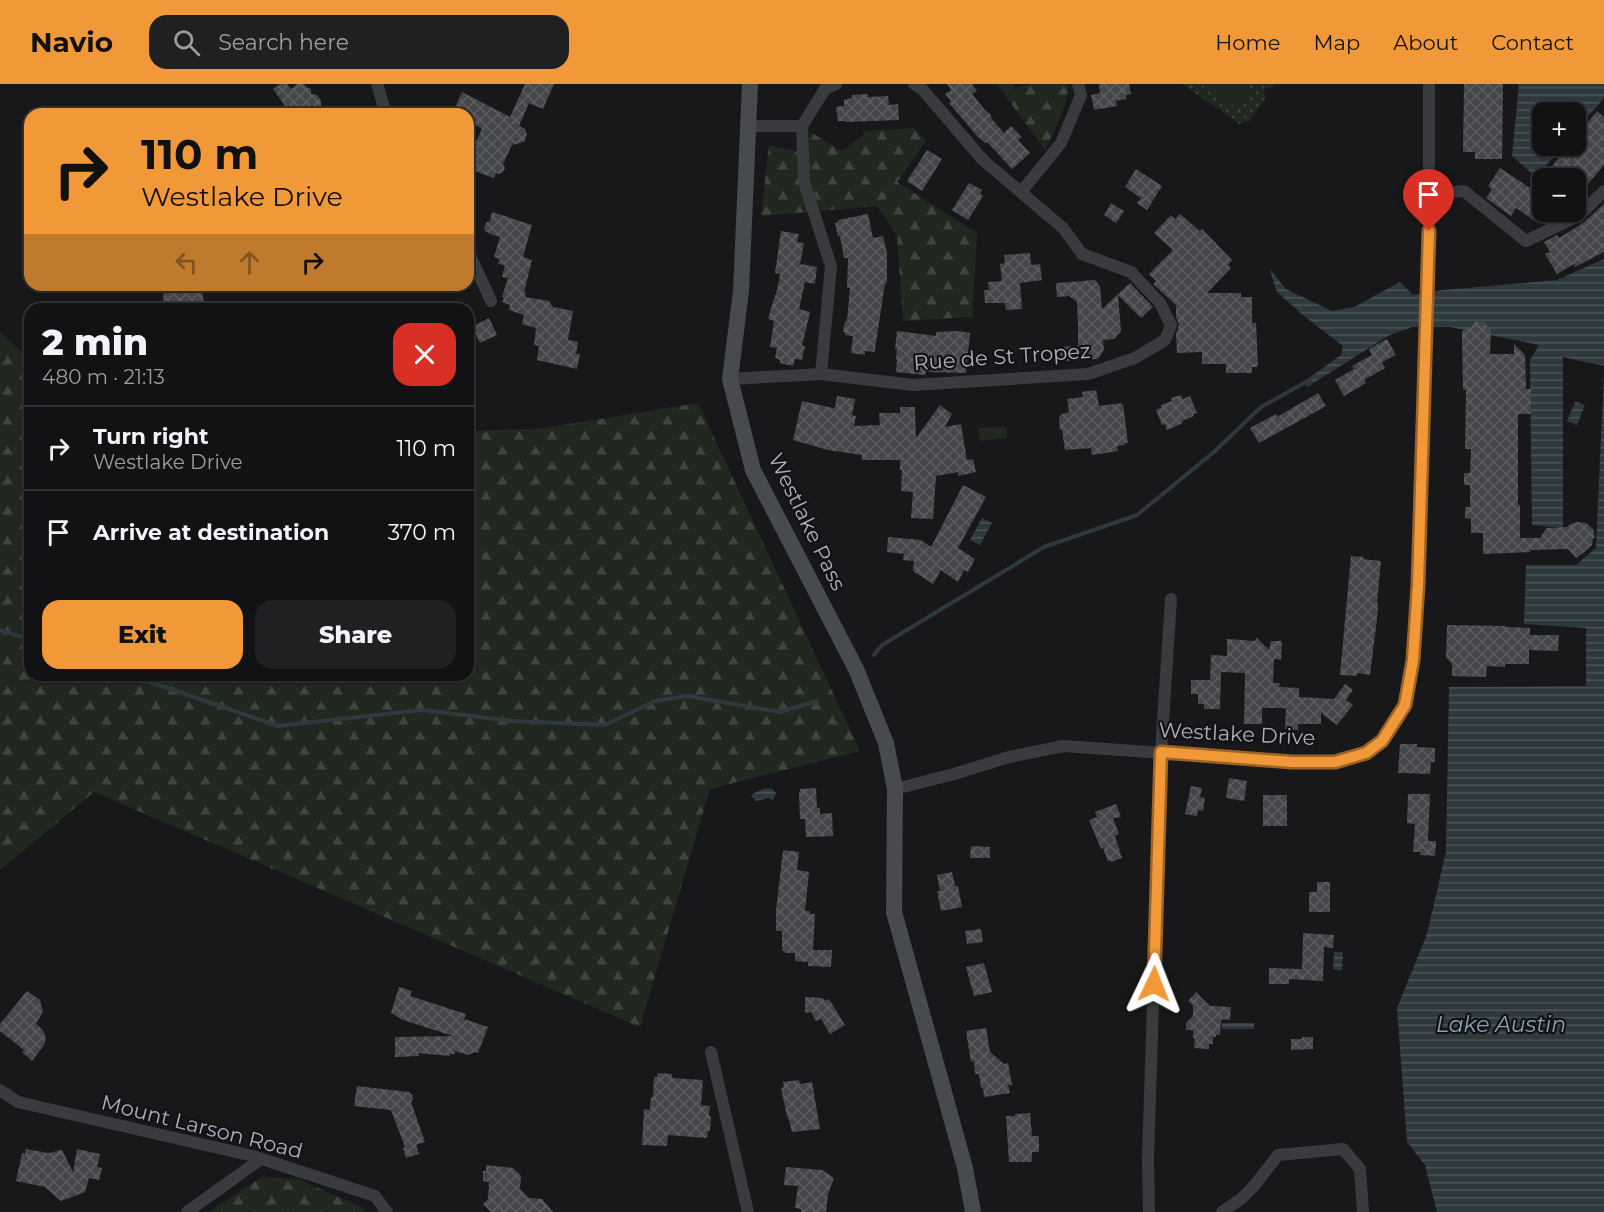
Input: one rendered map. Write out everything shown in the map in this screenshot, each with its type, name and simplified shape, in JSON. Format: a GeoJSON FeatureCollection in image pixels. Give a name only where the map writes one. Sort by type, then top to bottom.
{"type":"FeatureCollection","features":[{"type":"Feature","properties":{"kind":"street"},"geometry":{"type":"LineString","coordinates":[[377,84],[384,108]]}},
{"type":"Feature","properties":{"kind":"street","name":"Westlake Pass"},"geometry":{"type":"LineString","coordinates":[[750,84],[741,291],[730,379],[753,470],[856,669],[886,743],[895,789]]}},
{"type":"Feature","properties":{"kind":"street"},"geometry":{"type":"LineString","coordinates":[[821,374],[831,266],[804,182],[802,126],[825,89],[836,84]]}},
{"type":"Feature","properties":{"kind":"street","name":"Rue de St Tropez"},"geometry":{"type":"LineString","coordinates":[[730,379],[821,374],[913,385],[1088,374],[1135,358],[1165,340],[1171,325],[1160,303],[1146,286],[1131,272],[1082,254],[1063,228],[983,160],[923,90],[914,84]]}},
{"type":"Feature","properties":{"kind":"street"},"geometry":{"type":"LineString","coordinates":[[1021,192],[1061,143],[1081,95],[1078,84]]}},
{"type":"Feature","properties":{"kind":"street","name":"Westlake Drive"},"geometry":{"type":"LineString","coordinates":[[895,789],[1009,757],[1063,746],[1292,762],[1335,762],[1366,753],[1382,741],[1405,705],[1413,660],[1418,585],[1429,250],[1429,84]]}},
{"type":"Feature","properties":{"kind":"street"},"geometry":{"type":"LineString","coordinates":[[748,126],[802,126]]}},
{"type":"Feature","properties":{"kind":"street"},"geometry":{"type":"LineString","coordinates":[[1428,194],[1464,191],[1526,242],[1580,215],[1604,191]]}},
{"type":"Feature","properties":{"kind":"street"},"geometry":{"type":"LineString","coordinates":[[474,264],[491,301]]}},
{"type":"Feature","properties":{"kind":"street"},"geometry":{"type":"LineString","coordinates":[[1149,1212],[1148,1159],[1161,752],[1171,598]]}},
{"type":"Feature","properties":{"kind":"street"},"geometry":{"type":"LineString","coordinates":[[895,789],[894,912],[965,1168],[973,1212]]}},
{"type":"Feature","properties":{"kind":"street"},"geometry":{"type":"LineString","coordinates":[[711,1052],[748,1212]]}},
{"type":"Feature","properties":{"kind":"street","name":"Mount Larson Road"},"geometry":{"type":"LineString","coordinates":[[0,1090],[18,1102],[261,1159],[375,1196],[387,1212]]}},
{"type":"Feature","properties":{"kind":"street"},"geometry":{"type":"LineString","coordinates":[[1222,1212],[1248,1192],[1278,1155],[1343,1149],[1360,1170],[1363,1212]]}},
{"type":"Feature","properties":{"kind":"street"},"geometry":{"type":"LineString","coordinates":[[187,1212],[261,1159]]}},
{"type":"Feature","properties":{"kind":"green space"},"geometry":{"type":"Polygon","coordinates":[[[997,84],[1013,84],[1015,89],[1029,84],[1068,84],[1064,108],[1045,150],[997,84]]]}},
{"type":"Feature","properties":{"kind":"green space"},"geometry":{"type":"Polygon","coordinates":[[[1182,84],[1275,84],[1273,87],[1264,89],[1266,99],[1249,121],[1240,124],[1182,84]]]}},
{"type":"Feature","properties":{"kind":"green space"},"geometry":{"type":"Polygon","coordinates":[[[1199,84],[1240,84],[1250,91],[1237,109],[1199,84]]]}},
{"type":"Feature","properties":{"kind":"green space"},"geometry":{"type":"Polygon","coordinates":[[[914,128],[926,141],[897,182],[977,233],[973,317],[903,321],[897,236],[877,206],[761,216],[769,145],[796,151],[812,133],[842,151],[865,131],[914,128]]]}},
{"type":"Feature","properties":{"kind":"green space"},"geometry":{"type":"Polygon","coordinates":[[[0,332],[24,354],[24,681],[474,681],[474,431],[538,429],[698,403],[860,751],[710,789],[640,1027],[94,792],[0,870],[0,332]]]}},
{"type":"Feature","properties":{"kind":"green space"},"geometry":{"type":"Polygon","coordinates":[[[1006,426],[1007,438],[980,441],[978,428],[1006,426]]]}},
{"type":"Feature","properties":{"kind":"green space"},"geometry":{"type":"Polygon","coordinates":[[[262,1177],[298,1179],[361,1207],[366,1212],[209,1212],[262,1177]]]}},
{"type":"Feature","properties":{"kind":"water"},"geometry":{"type":"Polygon","coordinates":[[[1519,84],[1604,84],[1604,98],[1586,118],[1586,102],[1532,102],[1532,156],[1554,156],[1544,168],[1532,168],[1532,174],[1512,156],[1519,84]]]}},
{"type":"Feature","properties":{"kind":"water"},"geometry":{"type":"Polygon","coordinates":[[[1604,259],[1604,366],[1563,357],[1563,528],[1532,525],[1530,360],[1539,345],[1450,327],[1412,327],[1388,336],[1307,387],[1306,380],[1341,355],[1343,346],[1277,292],[1269,268],[1286,289],[1332,311],[1354,307],[1400,282],[1413,295],[1443,290],[1557,280],[1604,259]]]}},
{"type":"Feature","properties":{"kind":"water","name":"Lake Austin"},"geometry":{"type":"Polygon","coordinates":[[[1604,372],[1604,1212],[1437,1212],[1425,1165],[1407,1142],[1397,1008],[1427,934],[1446,852],[1449,687],[1586,686],[1586,628],[1524,624],[1526,565],[1576,565],[1596,548],[1604,372]]]}},
{"type":"Feature","properties":{"kind":"water"},"geometry":{"type":"Polygon","coordinates":[[[1575,402],[1585,405],[1577,425],[1567,421],[1575,402]]]}},
{"type":"Feature","properties":{"kind":"water"},"geometry":{"type":"Polygon","coordinates":[[[982,518],[992,523],[980,545],[970,540],[982,518]]]}},
{"type":"Feature","properties":{"kind":"water"},"geometry":{"type":"Polygon","coordinates":[[[766,788],[776,793],[773,800],[768,798],[756,801],[751,795],[756,792],[766,788]]]}},
{"type":"Feature","properties":{"kind":"water"},"geometry":{"type":"Polygon","coordinates":[[[1334,952],[1343,952],[1342,970],[1333,970],[1334,952]]]}},
{"type":"Feature","properties":{"kind":"water"},"geometry":{"type":"Polygon","coordinates":[[[1222,1023],[1254,1023],[1254,1029],[1222,1029],[1222,1023]]]}},
{"type":"Feature","properties":{"kind":"building"},"geometry":{"type":"Polygon","coordinates":[[[280,84],[287,84],[291,89],[297,84],[304,84],[311,89],[311,94],[317,95],[322,108],[287,108],[273,89],[280,84]]]}},
{"type":"Feature","properties":{"kind":"building"},"geometry":{"type":"Polygon","coordinates":[[[525,84],[554,84],[543,109],[529,103],[519,126],[525,129],[527,135],[524,142],[512,145],[503,164],[505,168],[503,172],[496,173],[494,178],[477,172],[474,167],[474,146],[482,129],[474,124],[474,108],[455,108],[462,92],[510,117],[525,84]]]}},
{"type":"Feature","properties":{"kind":"building"},"geometry":{"type":"Polygon","coordinates":[[[947,84],[972,84],[977,91],[972,94],[991,115],[991,118],[1004,133],[1011,126],[1022,137],[1018,140],[1030,153],[1012,169],[987,142],[985,143],[977,136],[949,103],[951,101],[945,94],[951,90],[947,84]]]}},
{"type":"Feature","properties":{"kind":"building"},"geometry":{"type":"Polygon","coordinates":[[[1099,84],[1129,84],[1131,94],[1126,95],[1126,99],[1116,101],[1117,106],[1094,110],[1091,95],[1100,93],[1099,84]]]}},
{"type":"Feature","properties":{"kind":"building"},"geometry":{"type":"Polygon","coordinates":[[[1464,84],[1503,84],[1502,159],[1475,159],[1475,152],[1463,152],[1464,84]]]}},
{"type":"Feature","properties":{"kind":"building"},"geometry":{"type":"Polygon","coordinates":[[[868,94],[868,97],[888,96],[889,105],[898,104],[899,120],[838,121],[836,107],[844,106],[844,100],[852,98],[852,95],[868,94]]]}},
{"type":"Feature","properties":{"kind":"building"},"geometry":{"type":"Polygon","coordinates":[[[1597,111],[1604,117],[1604,165],[1586,186],[1586,168],[1550,168],[1561,156],[1586,156],[1586,125],[1597,111]]]}},
{"type":"Feature","properties":{"kind":"building"},"geometry":{"type":"Polygon","coordinates":[[[927,150],[942,159],[922,191],[907,181],[927,150]]]}},
{"type":"Feature","properties":{"kind":"building"},"geometry":{"type":"Polygon","coordinates":[[[1500,168],[1532,189],[1532,219],[1516,208],[1511,216],[1486,198],[1492,189],[1488,186],[1500,168]]]}},
{"type":"Feature","properties":{"kind":"building"},"geometry":{"type":"Polygon","coordinates":[[[1136,169],[1162,186],[1147,210],[1137,203],[1141,198],[1125,187],[1136,169]]]}},
{"type":"Feature","properties":{"kind":"building"},"geometry":{"type":"Polygon","coordinates":[[[969,183],[982,190],[980,194],[983,196],[968,220],[952,210],[969,183]]]}},
{"type":"Feature","properties":{"kind":"building"},"geometry":{"type":"Polygon","coordinates":[[[1111,203],[1124,211],[1116,223],[1104,215],[1111,203]]]}},
{"type":"Feature","properties":{"kind":"building"},"geometry":{"type":"Polygon","coordinates":[[[1604,204],[1604,252],[1575,267],[1574,264],[1557,274],[1545,254],[1550,252],[1544,242],[1557,235],[1559,238],[1586,220],[1604,204]]]}},
{"type":"Feature","properties":{"kind":"building"},"geometry":{"type":"Polygon","coordinates":[[[492,212],[532,225],[523,257],[532,260],[524,292],[525,297],[549,301],[553,307],[573,311],[568,340],[578,342],[576,354],[580,354],[577,369],[537,360],[539,346],[534,345],[536,328],[522,324],[524,315],[509,310],[510,305],[502,302],[508,278],[502,277],[505,265],[498,264],[500,259],[494,257],[500,237],[490,234],[484,228],[490,221],[492,212]]]}},
{"type":"Feature","properties":{"kind":"building"},"geometry":{"type":"Polygon","coordinates":[[[868,214],[873,238],[883,236],[887,253],[887,283],[885,283],[875,350],[874,352],[865,351],[865,355],[851,353],[853,336],[845,335],[843,332],[845,321],[847,321],[850,288],[847,288],[848,258],[844,258],[835,223],[838,220],[868,214]]]}},
{"type":"Feature","properties":{"kind":"building"},"geometry":{"type":"Polygon","coordinates":[[[1180,214],[1200,231],[1202,229],[1232,260],[1228,265],[1231,268],[1207,293],[1241,293],[1241,297],[1252,297],[1252,323],[1256,323],[1258,367],[1252,367],[1252,373],[1226,373],[1226,364],[1202,364],[1202,352],[1177,353],[1176,334],[1179,325],[1176,305],[1153,284],[1156,281],[1149,274],[1173,250],[1154,233],[1171,215],[1175,219],[1180,214]]]}},
{"type":"Feature","properties":{"kind":"building"},"geometry":{"type":"Polygon","coordinates":[[[781,231],[799,234],[797,242],[804,243],[800,264],[817,267],[815,284],[805,282],[799,309],[810,312],[802,346],[805,346],[802,360],[795,359],[793,366],[780,363],[780,360],[775,358],[777,348],[770,347],[774,321],[768,319],[780,274],[775,273],[781,231]]]}},
{"type":"Feature","properties":{"kind":"building"},"geometry":{"type":"Polygon","coordinates":[[[1030,253],[1031,265],[1040,264],[1042,280],[1020,283],[1022,309],[1006,310],[1005,303],[985,303],[984,290],[989,290],[988,282],[1002,281],[1000,264],[1005,263],[1004,255],[1030,253]]]}},
{"type":"Feature","properties":{"kind":"building"},"geometry":{"type":"Polygon","coordinates":[[[1095,280],[1100,286],[1102,309],[1130,283],[1153,307],[1141,318],[1118,295],[1121,331],[1114,339],[1103,340],[1104,350],[1098,359],[1061,361],[1060,347],[1078,346],[1077,302],[1069,296],[1057,297],[1056,283],[1095,280]]]}},
{"type":"Feature","properties":{"kind":"building"},"geometry":{"type":"Polygon","coordinates":[[[164,291],[203,291],[204,303],[163,303],[164,291]]]}},
{"type":"Feature","properties":{"kind":"building"},"geometry":{"type":"Polygon","coordinates":[[[489,318],[497,335],[480,343],[474,326],[489,318]]]}},
{"type":"Feature","properties":{"kind":"building"},"geometry":{"type":"Polygon","coordinates":[[[1475,322],[1483,322],[1491,329],[1490,354],[1514,354],[1514,344],[1525,355],[1526,389],[1531,389],[1531,414],[1518,414],[1520,538],[1540,538],[1547,528],[1568,527],[1577,522],[1586,523],[1593,529],[1595,538],[1593,538],[1592,545],[1576,558],[1568,549],[1483,554],[1483,533],[1471,533],[1471,519],[1465,518],[1465,507],[1470,507],[1470,485],[1464,485],[1464,473],[1470,473],[1471,449],[1465,449],[1466,390],[1463,390],[1462,331],[1465,328],[1471,328],[1475,322]]]}},
{"type":"Feature","properties":{"kind":"building"},"geometry":{"type":"Polygon","coordinates":[[[897,331],[936,336],[936,332],[970,333],[966,373],[926,372],[925,375],[896,372],[897,331]]]}},
{"type":"Feature","properties":{"kind":"building"},"geometry":{"type":"Polygon","coordinates":[[[1387,339],[1396,355],[1382,362],[1385,368],[1364,380],[1366,383],[1344,396],[1335,380],[1354,369],[1352,366],[1372,355],[1369,349],[1387,339]]]}},
{"type":"Feature","properties":{"kind":"building"},"geometry":{"type":"Polygon","coordinates":[[[1096,390],[1099,406],[1123,404],[1128,443],[1117,446],[1118,451],[1092,455],[1091,448],[1065,450],[1059,418],[1062,414],[1069,412],[1067,399],[1083,397],[1082,392],[1096,390]]]}},
{"type":"Feature","properties":{"kind":"building"},"geometry":{"type":"Polygon","coordinates":[[[1318,393],[1326,406],[1259,443],[1250,428],[1276,414],[1277,417],[1318,393]]]}},
{"type":"Feature","properties":{"kind":"building"},"geometry":{"type":"Polygon","coordinates":[[[1181,395],[1183,399],[1190,396],[1197,413],[1167,430],[1165,424],[1162,425],[1156,410],[1162,407],[1161,405],[1172,401],[1171,398],[1181,395]]]}},
{"type":"Feature","properties":{"kind":"building"},"geometry":{"type":"Polygon","coordinates":[[[837,396],[855,399],[852,415],[856,416],[854,426],[880,425],[879,413],[900,413],[900,407],[915,407],[916,438],[940,405],[952,414],[945,427],[961,424],[967,460],[973,459],[976,472],[958,476],[958,472],[936,476],[933,519],[911,518],[913,492],[901,491],[900,460],[862,460],[862,455],[828,450],[793,440],[802,401],[833,408],[837,396]]]}},
{"type":"Feature","properties":{"kind":"building"},"geometry":{"type":"Polygon","coordinates":[[[963,485],[986,497],[958,548],[975,559],[968,572],[964,570],[958,582],[941,570],[933,584],[913,571],[914,561],[903,560],[904,554],[887,552],[888,537],[921,540],[931,547],[963,485]]]}},
{"type":"Feature","properties":{"kind":"building"},"geometry":{"type":"Polygon","coordinates":[[[1351,556],[1381,561],[1370,675],[1357,673],[1357,676],[1340,675],[1351,556]]]}},
{"type":"Feature","properties":{"kind":"building"},"geometry":{"type":"Polygon","coordinates":[[[1447,625],[1530,628],[1530,635],[1559,635],[1558,651],[1529,650],[1529,664],[1505,664],[1505,667],[1487,666],[1486,677],[1452,676],[1452,664],[1446,657],[1447,625]]]}},
{"type":"Feature","properties":{"kind":"building"},"geometry":{"type":"Polygon","coordinates":[[[1257,638],[1269,650],[1271,641],[1282,641],[1281,660],[1274,659],[1273,683],[1280,683],[1279,687],[1299,688],[1299,697],[1334,699],[1345,684],[1353,690],[1346,700],[1353,705],[1337,725],[1321,713],[1321,724],[1298,724],[1298,730],[1285,729],[1286,708],[1262,708],[1262,724],[1244,724],[1245,673],[1221,672],[1220,709],[1204,709],[1204,704],[1198,704],[1198,694],[1191,694],[1191,680],[1210,680],[1211,655],[1227,656],[1227,639],[1255,641],[1257,638]]]}},
{"type":"Feature","properties":{"kind":"building"},"geometry":{"type":"Polygon","coordinates":[[[1400,744],[1417,744],[1417,747],[1435,748],[1435,762],[1431,762],[1430,774],[1398,773],[1400,744]]]}},
{"type":"Feature","properties":{"kind":"building"},"geometry":{"type":"Polygon","coordinates":[[[1229,778],[1247,781],[1244,801],[1226,798],[1229,778]]]}},
{"type":"Feature","properties":{"kind":"building"},"geometry":{"type":"Polygon","coordinates":[[[1191,786],[1202,788],[1200,797],[1205,798],[1203,811],[1198,810],[1197,816],[1185,814],[1191,786]]]}},
{"type":"Feature","properties":{"kind":"building"},"geometry":{"type":"Polygon","coordinates":[[[816,788],[817,808],[820,808],[820,814],[832,813],[833,836],[806,837],[805,819],[800,819],[799,792],[800,789],[816,788]]]}},
{"type":"Feature","properties":{"kind":"building"},"geometry":{"type":"Polygon","coordinates":[[[1408,794],[1430,794],[1428,841],[1436,841],[1435,856],[1413,852],[1415,824],[1407,823],[1408,794]]]}},
{"type":"Feature","properties":{"kind":"building"},"geometry":{"type":"Polygon","coordinates":[[[1263,795],[1287,795],[1287,826],[1263,826],[1263,795]]]}},
{"type":"Feature","properties":{"kind":"building"},"geometry":{"type":"Polygon","coordinates":[[[1116,804],[1121,817],[1113,818],[1119,834],[1115,836],[1122,858],[1111,862],[1108,861],[1103,848],[1101,849],[1089,820],[1097,817],[1095,812],[1116,804]]]}},
{"type":"Feature","properties":{"kind":"building"},"geometry":{"type":"Polygon","coordinates":[[[971,846],[990,847],[990,858],[970,858],[971,846]]]}},
{"type":"Feature","properties":{"kind":"building"},"geometry":{"type":"Polygon","coordinates":[[[783,850],[799,852],[797,870],[809,872],[805,911],[815,914],[813,950],[832,950],[831,967],[808,966],[808,962],[795,961],[795,953],[786,953],[782,950],[782,931],[776,931],[776,911],[783,850]]]}},
{"type":"Feature","properties":{"kind":"building"},"geometry":{"type":"Polygon","coordinates":[[[952,872],[955,886],[958,886],[962,907],[941,911],[937,875],[952,872]]]}},
{"type":"Feature","properties":{"kind":"building"},"geometry":{"type":"Polygon","coordinates":[[[1317,882],[1330,882],[1330,912],[1309,912],[1309,892],[1317,892],[1317,882]]]}},
{"type":"Feature","properties":{"kind":"building"},"geometry":{"type":"Polygon","coordinates":[[[981,929],[983,942],[967,944],[965,931],[981,929]]]}},
{"type":"Feature","properties":{"kind":"building"},"geometry":{"type":"Polygon","coordinates":[[[1303,933],[1334,935],[1333,948],[1324,947],[1323,981],[1289,979],[1289,984],[1269,984],[1269,968],[1302,969],[1303,933]]]}},
{"type":"Feature","properties":{"kind":"building"},"geometry":{"type":"Polygon","coordinates":[[[984,963],[992,992],[974,996],[966,967],[984,963]]]}},
{"type":"Feature","properties":{"kind":"building"},"geometry":{"type":"Polygon","coordinates":[[[399,987],[412,991],[410,996],[466,1014],[464,1019],[488,1027],[478,1053],[468,1055],[455,1051],[455,1054],[450,1054],[450,1056],[418,1053],[419,1056],[395,1057],[395,1037],[453,1036],[400,1019],[391,1013],[399,987]]]}},
{"type":"Feature","properties":{"kind":"building"},"geometry":{"type":"Polygon","coordinates":[[[27,991],[40,1000],[43,1011],[36,1024],[43,1030],[46,1038],[44,1045],[32,1061],[22,1052],[24,1050],[0,1031],[0,1024],[27,991]]]}},
{"type":"Feature","properties":{"kind":"building"},"geometry":{"type":"Polygon","coordinates":[[[1196,992],[1210,1006],[1231,1007],[1230,1020],[1222,1019],[1220,1035],[1213,1037],[1213,1044],[1209,1044],[1209,1049],[1194,1048],[1193,1030],[1186,1030],[1186,1023],[1193,1016],[1193,1005],[1188,1001],[1196,992]]]}},
{"type":"Feature","properties":{"kind":"building"},"geometry":{"type":"Polygon","coordinates":[[[805,997],[823,998],[825,1001],[829,999],[845,1025],[830,1034],[821,1019],[816,1021],[811,1012],[805,1013],[805,997]]]}},
{"type":"Feature","properties":{"kind":"building"},"geometry":{"type":"Polygon","coordinates":[[[986,1028],[990,1052],[1004,1064],[1008,1063],[1012,1085],[1008,1085],[1010,1093],[984,1097],[979,1074],[975,1074],[966,1031],[986,1028]]]}},
{"type":"Feature","properties":{"kind":"building"},"geometry":{"type":"Polygon","coordinates":[[[1302,1037],[1313,1037],[1313,1049],[1291,1050],[1291,1039],[1302,1039],[1302,1037]]]}},
{"type":"Feature","properties":{"kind":"building"},"geometry":{"type":"Polygon","coordinates":[[[658,1073],[672,1074],[672,1078],[703,1080],[701,1105],[710,1106],[709,1116],[711,1116],[707,1138],[668,1135],[667,1146],[642,1145],[644,1109],[650,1110],[654,1077],[657,1077],[658,1073]]]}},
{"type":"Feature","properties":{"kind":"building"},"geometry":{"type":"Polygon","coordinates":[[[799,1080],[800,1084],[812,1082],[820,1129],[792,1132],[781,1088],[784,1087],[783,1082],[799,1080]]]}},
{"type":"Feature","properties":{"kind":"building"},"geometry":{"type":"Polygon","coordinates":[[[357,1086],[409,1092],[412,1095],[411,1102],[425,1142],[416,1145],[419,1154],[406,1158],[403,1148],[405,1147],[391,1110],[354,1106],[357,1086]]]}},
{"type":"Feature","properties":{"kind":"building"},"geometry":{"type":"Polygon","coordinates":[[[1030,1113],[1032,1136],[1039,1136],[1039,1152],[1032,1152],[1032,1162],[1009,1162],[1006,1116],[1030,1113]]]}},
{"type":"Feature","properties":{"kind":"building"},"geometry":{"type":"Polygon","coordinates":[[[26,1149],[48,1153],[62,1150],[73,1172],[77,1149],[100,1154],[97,1167],[102,1168],[99,1180],[89,1178],[85,1192],[61,1201],[45,1187],[16,1181],[22,1153],[25,1154],[26,1149]]]}},
{"type":"Feature","properties":{"kind":"building"},"geometry":{"type":"Polygon","coordinates":[[[486,1165],[513,1168],[521,1176],[520,1189],[529,1198],[542,1199],[553,1212],[491,1212],[483,1204],[488,1199],[489,1182],[483,1181],[483,1171],[486,1171],[486,1165]]]}},
{"type":"Feature","properties":{"kind":"building"},"geometry":{"type":"Polygon","coordinates":[[[786,1167],[822,1170],[834,1178],[828,1194],[826,1212],[801,1212],[801,1209],[795,1208],[798,1186],[784,1185],[786,1167]]]}},
{"type":"Feature","properties":{"kind":"waterway"},"geometry":{"type":"LineString","coordinates":[[874,655],[882,645],[1044,547],[1137,515],[1214,452],[1261,407],[1310,380]]}},
{"type":"Feature","properties":{"kind":"waterway"},"geometry":{"type":"LineString","coordinates":[[0,630],[24,638]]}},
{"type":"Feature","properties":{"kind":"waterway"},"geometry":{"type":"LineString","coordinates":[[147,681],[278,726],[422,710],[512,721],[605,725],[655,701],[687,696],[780,712],[817,701]]}},
{"type":"Feature","properties":{"kind":"route"},"geometry":{"type":"LineString","coordinates":[[1154,984],[1161,752],[1292,762],[1335,762],[1366,753],[1382,741],[1405,705],[1413,660],[1418,585],[1429,231]]}}]}
